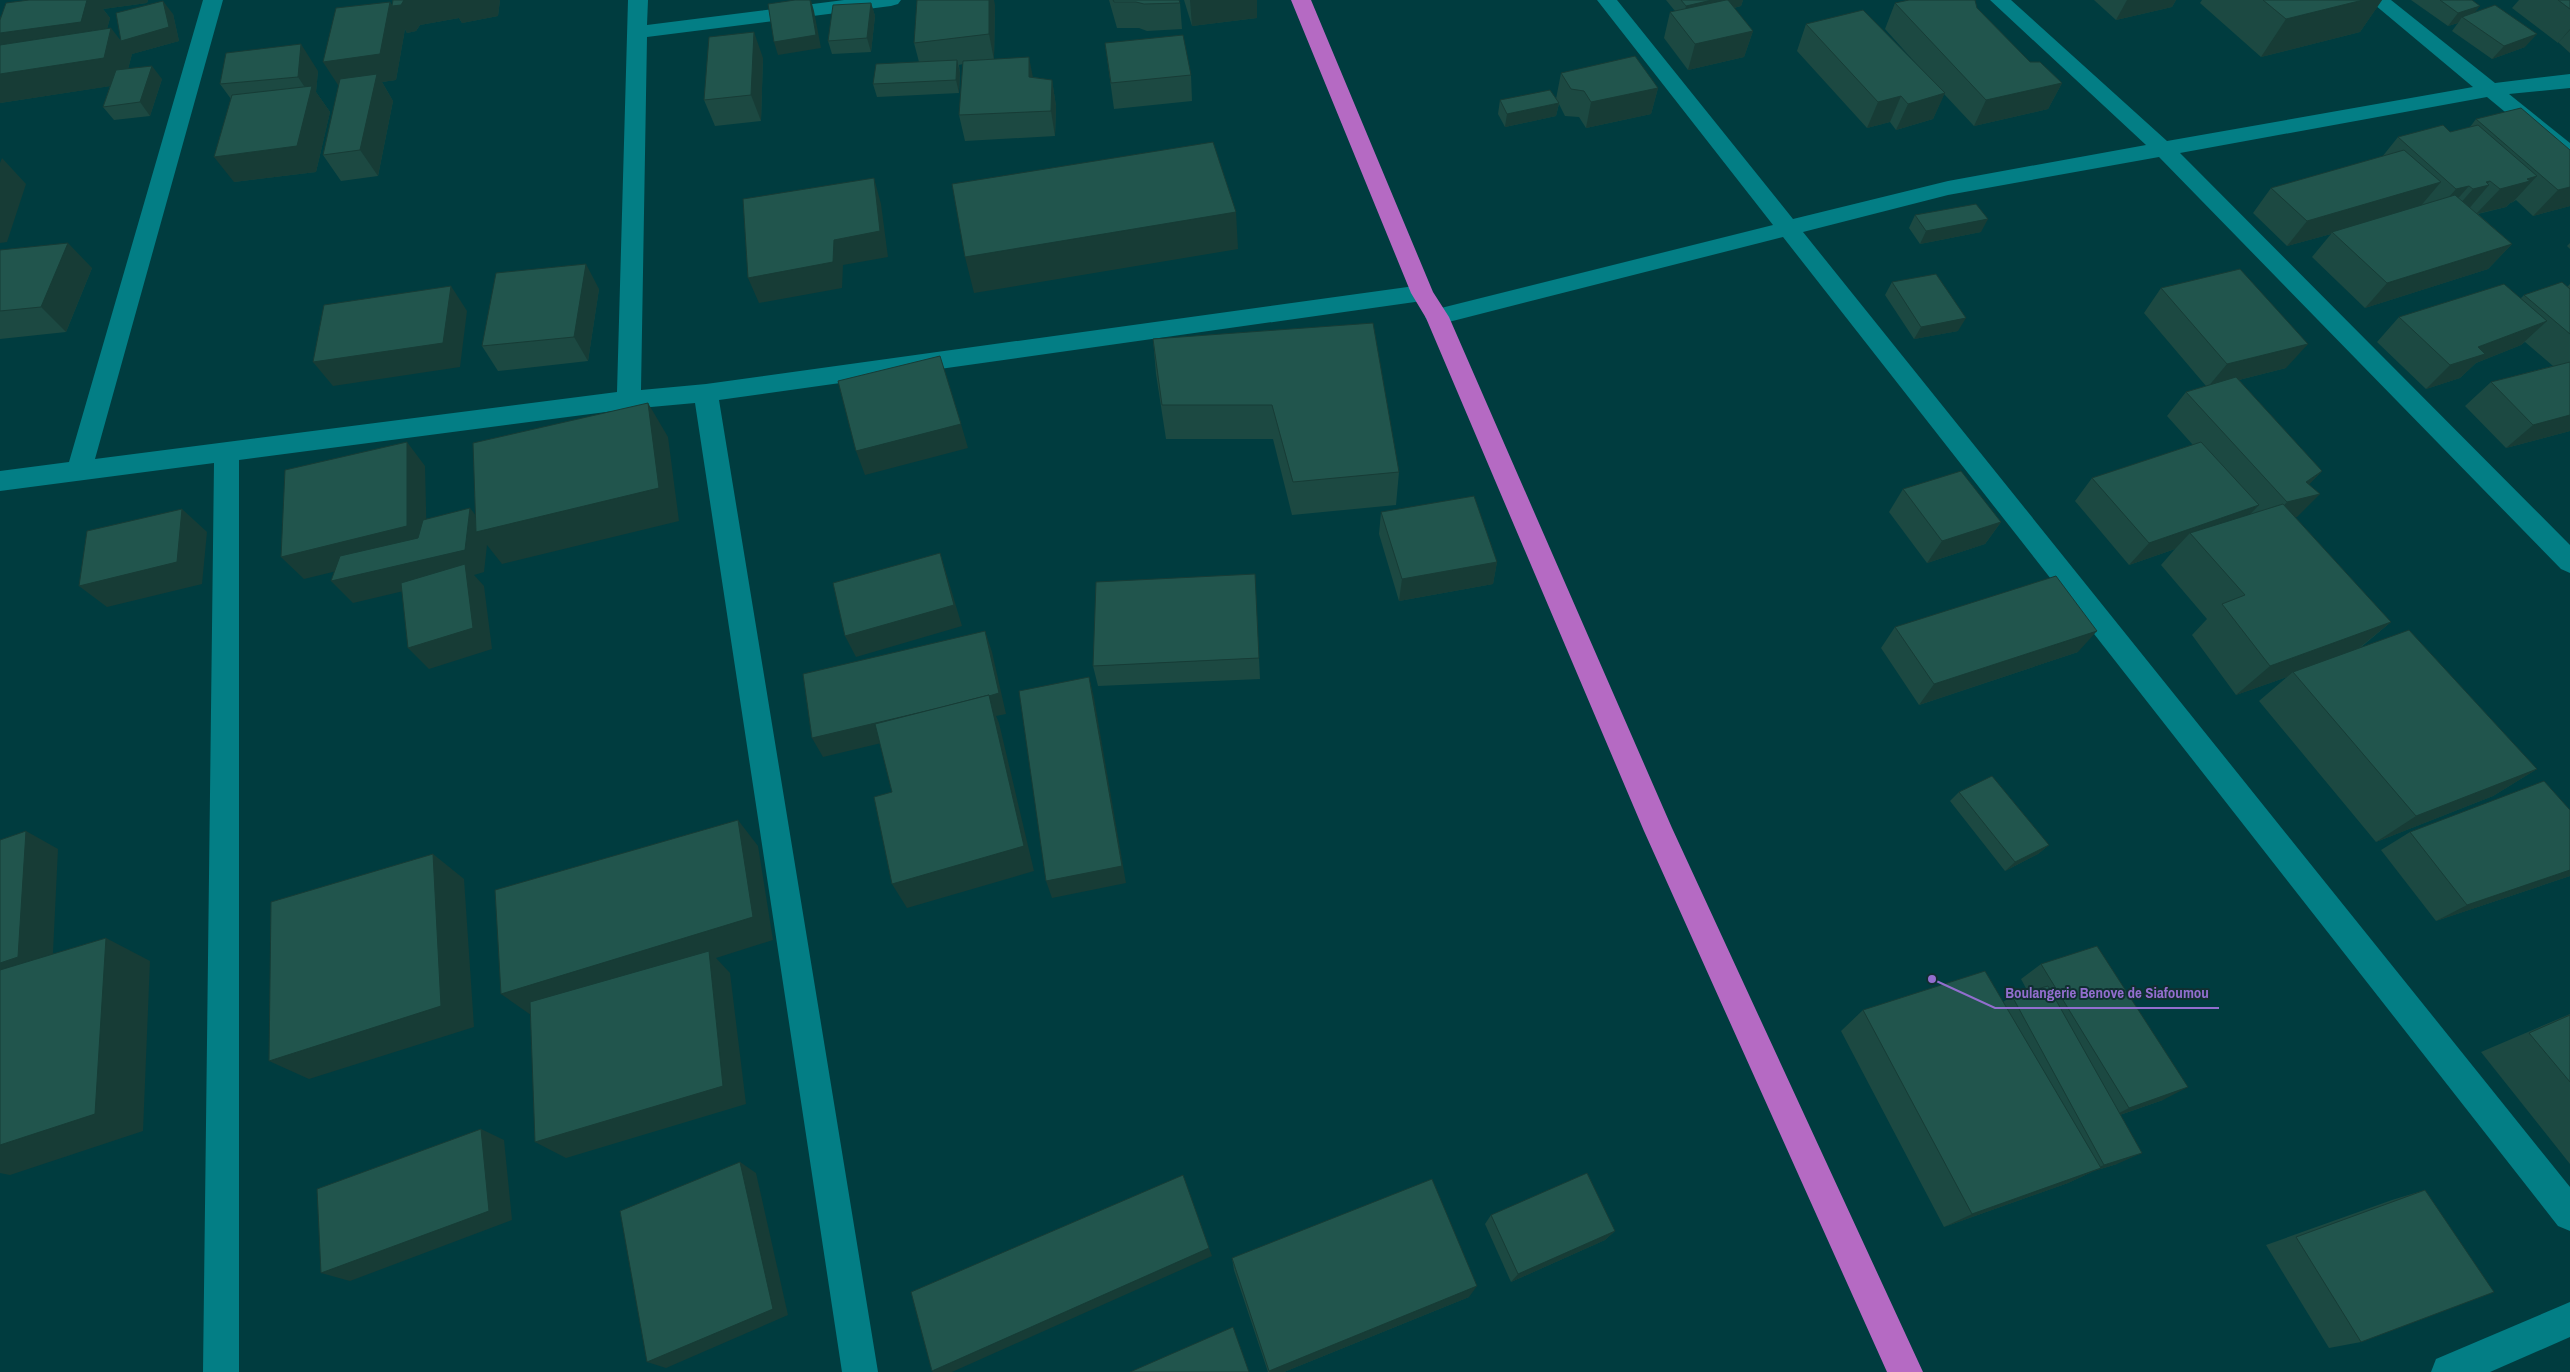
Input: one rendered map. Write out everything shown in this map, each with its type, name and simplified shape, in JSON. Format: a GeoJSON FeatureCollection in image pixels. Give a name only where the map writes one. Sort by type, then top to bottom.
{"type":"FeatureCollection","features":[{"type":"Feature","properties":{"kind":"highway"},"geometry":{"type":"LineString","coordinates":[[1301,0],[1422,293],[1437,317],[1659,831],[1905,1372]]}},
{"type":"Feature","properties":{"kind":"street"},"geometry":{"type":"LineString","coordinates":[[79,471],[214,0]]}},
{"type":"Feature","properties":{"kind":"street"},"geometry":{"type":"LineString","coordinates":[[629,400],[638,0]]}},
{"type":"Feature","properties":{"kind":"street"},"geometry":{"type":"LineString","coordinates":[[637,32],[891,0]]}},
{"type":"Feature","properties":{"kind":"street"},"geometry":{"type":"LineString","coordinates":[[1607,0],[2570,1214]]}},
{"type":"Feature","properties":{"kind":"street"},"geometry":{"type":"LineString","coordinates":[[2000,0],[2164,150],[2570,562]]}},
{"type":"Feature","properties":{"kind":"street"},"geometry":{"type":"LineString","coordinates":[[2379,0],[2570,154]]}},
{"type":"Feature","properties":{"kind":"street"},"geometry":{"type":"LineString","coordinates":[[1437,317],[1948,188],[2491,90],[2570,81]]}},
{"type":"Feature","properties":{"kind":"street"},"geometry":{"type":"LineString","coordinates":[[0,481],[226,450],[629,400],[706,393],[1422,293]]}},
{"type":"Feature","properties":{"kind":"street"},"geometry":{"type":"LineString","coordinates":[[706,393],[860,1372]]}},
{"type":"Feature","properties":{"kind":"street"},"geometry":{"type":"LineString","coordinates":[[221,1372],[226,450]]}},
{"type":"Feature","properties":{"kind":"street"},"geometry":{"type":"LineString","coordinates":[[2449,1372],[2570,1318]]}},
{"type":"Feature","properties":{"kind":"building"},"geometry":{"type":"Polygon","coordinates":[[[29,0],[87,0],[81,22],[0,33],[0,20],[6,3],[29,0]]]}},
{"type":"Feature","properties":{"kind":"building"},"geometry":{"type":"Polygon","coordinates":[[[393,0],[404,0],[401,5],[392,6],[393,0]]]}},
{"type":"Feature","properties":{"kind":"building"},"geometry":{"type":"Polygon","coordinates":[[[810,0],[816,35],[774,42],[768,4],[810,0]]]}},
{"type":"Feature","properties":{"kind":"building"},"geometry":{"type":"Polygon","coordinates":[[[917,0],[989,0],[989,34],[914,43],[917,0]]]}},
{"type":"Feature","properties":{"kind":"building"},"geometry":{"type":"Polygon","coordinates":[[[1113,0],[1179,0],[1180,3],[1144,4],[1114,2],[1113,0]]]}},
{"type":"Feature","properties":{"kind":"building"},"geometry":{"type":"Polygon","coordinates":[[[1681,0],[1712,0],[1686,6],[1681,0]]]}},
{"type":"Feature","properties":{"kind":"building"},"geometry":{"type":"Polygon","coordinates":[[[1728,0],[1753,31],[1695,44],[1670,12],[1728,0]]]}},
{"type":"Feature","properties":{"kind":"building"},"geometry":{"type":"Polygon","coordinates":[[[1909,0],[1975,0],[1977,8],[2030,62],[2040,62],[2062,83],[1986,100],[1895,3],[1909,0]]]}},
{"type":"Feature","properties":{"kind":"building"},"geometry":{"type":"Polygon","coordinates":[[[2263,0],[2363,0],[2286,19],[2263,0]]]}},
{"type":"Feature","properties":{"kind":"building"},"geometry":{"type":"Polygon","coordinates":[[[2440,0],[2472,0],[2480,6],[2458,13],[2440,0]]]}},
{"type":"Feature","properties":{"kind":"building"},"geometry":{"type":"Polygon","coordinates":[[[2558,0],[2570,0],[2570,9],[2558,0]]]}},
{"type":"Feature","properties":{"kind":"building"},"geometry":{"type":"Polygon","coordinates":[[[163,1],[169,27],[121,41],[116,13],[163,1]]]}},
{"type":"Feature","properties":{"kind":"building"},"geometry":{"type":"Polygon","coordinates":[[[390,2],[380,54],[323,62],[336,8],[390,2]]]}},
{"type":"Feature","properties":{"kind":"building"},"geometry":{"type":"Polygon","coordinates":[[[871,3],[867,38],[828,41],[833,5],[871,3]]]}},
{"type":"Feature","properties":{"kind":"building"},"geometry":{"type":"Polygon","coordinates":[[[2495,5],[2537,34],[2504,46],[2462,17],[2495,5]]]}},
{"type":"Feature","properties":{"kind":"building"},"geometry":{"type":"Polygon","coordinates":[[[1863,10],[1945,93],[1908,104],[1901,96],[1878,102],[1806,24],[1863,10]]]}},
{"type":"Feature","properties":{"kind":"building"},"geometry":{"type":"Polygon","coordinates":[[[111,28],[104,58],[0,74],[0,45],[111,28]]]}},
{"type":"Feature","properties":{"kind":"building"},"geometry":{"type":"Polygon","coordinates":[[[754,32],[751,95],[704,100],[709,37],[754,32]]]}},
{"type":"Feature","properties":{"kind":"building"},"geometry":{"type":"Polygon","coordinates":[[[1183,35],[1191,75],[1111,83],[1105,43],[1183,35]]]}},
{"type":"Feature","properties":{"kind":"building"},"geometry":{"type":"Polygon","coordinates":[[[301,44],[298,77],[220,84],[226,53],[301,44]]]}},
{"type":"Feature","properties":{"kind":"building"},"geometry":{"type":"Polygon","coordinates":[[[1635,56],[1658,88],[1591,102],[1584,91],[1571,89],[1561,73],[1635,56]]]}},
{"type":"Feature","properties":{"kind":"building"},"geometry":{"type":"Polygon","coordinates":[[[1029,57],[1029,77],[1052,80],[1051,111],[959,115],[963,61],[1029,57]]]}},
{"type":"Feature","properties":{"kind":"building"},"geometry":{"type":"Polygon","coordinates":[[[957,60],[956,80],[873,84],[876,64],[957,60]]]}},
{"type":"Feature","properties":{"kind":"building"},"geometry":{"type":"Polygon","coordinates":[[[152,66],[140,102],[103,107],[116,70],[152,66]]]}},
{"type":"Feature","properties":{"kind":"building"},"geometry":{"type":"Polygon","coordinates":[[[377,74],[360,150],[323,155],[340,79],[377,74]]]}},
{"type":"Feature","properties":{"kind":"building"},"geometry":{"type":"Polygon","coordinates":[[[312,86],[297,146],[214,157],[232,95],[312,86]]]}},
{"type":"Feature","properties":{"kind":"building"},"geometry":{"type":"Polygon","coordinates":[[[1550,90],[1559,103],[1507,114],[1500,100],[1550,90]]]}},
{"type":"Feature","properties":{"kind":"building"},"geometry":{"type":"Polygon","coordinates":[[[2521,108],[2570,150],[2570,187],[2558,190],[2476,119],[2521,108]]]}},
{"type":"Feature","properties":{"kind":"building"},"geometry":{"type":"Polygon","coordinates":[[[2443,125],[2450,132],[2478,125],[2537,176],[2527,179],[2530,181],[2500,189],[2490,181],[2486,182],[2489,185],[2473,189],[2469,186],[2456,189],[2398,137],[2443,125]]]}},
{"type":"Feature","properties":{"kind":"building"},"geometry":{"type":"Polygon","coordinates":[[[1213,142],[1236,212],[965,257],[952,184],[1213,142]]]}},
{"type":"Feature","properties":{"kind":"building"},"geometry":{"type":"Polygon","coordinates":[[[2404,150],[2441,182],[2307,221],[2271,188],[2404,150]]]}},
{"type":"Feature","properties":{"kind":"building"},"geometry":{"type":"Polygon","coordinates":[[[874,178],[880,231],[834,240],[833,262],[748,278],[743,199],[874,178]]]}},
{"type":"Feature","properties":{"kind":"building"},"geometry":{"type":"Polygon","coordinates":[[[2455,195],[2512,244],[2387,283],[2332,232],[2455,195]]]}},
{"type":"Feature","properties":{"kind":"building"},"geometry":{"type":"Polygon","coordinates":[[[1976,204],[1988,219],[1926,231],[1915,215],[1976,204]]]}},
{"type":"Feature","properties":{"kind":"building"},"geometry":{"type":"Polygon","coordinates":[[[68,243],[41,307],[0,311],[0,250],[68,243]]]}},
{"type":"Feature","properties":{"kind":"building"},"geometry":{"type":"Polygon","coordinates":[[[586,264],[574,337],[482,346],[496,273],[586,264]]]}},
{"type":"Feature","properties":{"kind":"building"},"geometry":{"type":"Polygon","coordinates":[[[2240,269],[2308,344],[2227,364],[2161,288],[2240,269]]]}},
{"type":"Feature","properties":{"kind":"building"},"geometry":{"type":"Polygon","coordinates":[[[1936,274],[1966,318],[1921,327],[1892,282],[1936,274]]]}},
{"type":"Feature","properties":{"kind":"building"},"geometry":{"type":"Polygon","coordinates":[[[2562,282],[2570,289],[2570,334],[2524,295],[2562,282]]]}},
{"type":"Feature","properties":{"kind":"building"},"geometry":{"type":"Polygon","coordinates":[[[2504,284],[2547,321],[2478,347],[2485,354],[2450,365],[2399,317],[2504,284]]]}},
{"type":"Feature","properties":{"kind":"building"},"geometry":{"type":"Polygon","coordinates":[[[451,286],[443,343],[313,362],[324,305],[451,286]]]}},
{"type":"Feature","properties":{"kind":"building"},"geometry":{"type":"Polygon","coordinates":[[[1373,323],[1399,472],[1293,482],[1272,405],[1162,405],[1153,339],[1373,323]]]}},
{"type":"Feature","properties":{"kind":"building"},"geometry":{"type":"Polygon","coordinates":[[[940,356],[961,424],[856,451],[838,381],[940,356]]]}},
{"type":"Feature","properties":{"kind":"building"},"geometry":{"type":"Polygon","coordinates":[[[2570,362],[2570,415],[2533,425],[2491,382],[2570,362]]]}},
{"type":"Feature","properties":{"kind":"building"},"geometry":{"type":"Polygon","coordinates":[[[2236,377],[2322,471],[2306,482],[2320,494],[2287,502],[2186,392],[2236,377]]]}},
{"type":"Feature","properties":{"kind":"building"},"geometry":{"type":"Polygon","coordinates":[[[648,403],[659,488],[476,532],[473,443],[648,403]]]}},
{"type":"Feature","properties":{"kind":"building"},"geometry":{"type":"Polygon","coordinates":[[[407,442],[407,526],[281,557],[285,470],[407,442]]]}},
{"type":"Feature","properties":{"kind":"building"},"geometry":{"type":"Polygon","coordinates":[[[2201,442],[2259,505],[2149,543],[2092,478],[2201,442]]]}},
{"type":"Feature","properties":{"kind":"building"},"geometry":{"type":"Polygon","coordinates":[[[1961,471],[2001,522],[1942,541],[1903,489],[1961,471]]]}},
{"type":"Feature","properties":{"kind":"building"},"geometry":{"type":"Polygon","coordinates":[[[1474,496],[1497,562],[1402,579],[1381,512],[1474,496]]]}},
{"type":"Feature","properties":{"kind":"building"},"geometry":{"type":"Polygon","coordinates":[[[2283,504],[2391,622],[2270,666],[2222,604],[2245,595],[2190,533],[2283,504]]]}},
{"type":"Feature","properties":{"kind":"building"},"geometry":{"type":"Polygon","coordinates":[[[470,508],[465,550],[331,581],[340,556],[418,538],[423,520],[470,508]]]}},
{"type":"Feature","properties":{"kind":"building"},"geometry":{"type":"Polygon","coordinates":[[[182,509],[177,562],[79,586],[87,531],[182,509]]]}},
{"type":"Feature","properties":{"kind":"building"},"geometry":{"type":"Polygon","coordinates":[[[940,553],[954,605],[845,636],[833,583],[940,553]]]}},
{"type":"Feature","properties":{"kind":"building"},"geometry":{"type":"Polygon","coordinates":[[[465,564],[473,628],[408,648],[401,583],[465,564]]]}},
{"type":"Feature","properties":{"kind":"building"},"geometry":{"type":"Polygon","coordinates":[[[1255,574],[1259,658],[1093,666],[1096,582],[1255,574]]]}},
{"type":"Feature","properties":{"kind":"building"},"geometry":{"type":"Polygon","coordinates":[[[2056,576],[2097,631],[1934,684],[1895,627],[2056,576]]]}},
{"type":"Feature","properties":{"kind":"building"},"geometry":{"type":"Polygon","coordinates":[[[2409,630],[2537,769],[2416,816],[2293,672],[2409,630]]]}},
{"type":"Feature","properties":{"kind":"building"},"geometry":{"type":"Polygon","coordinates":[[[985,631],[999,693],[812,738],[803,674],[985,631]]]}},
{"type":"Feature","properties":{"kind":"building"},"geometry":{"type":"Polygon","coordinates":[[[1089,677],[1122,866],[1046,881],[1019,691],[1089,677]]]}},
{"type":"Feature","properties":{"kind":"building"},"geometry":{"type":"Polygon","coordinates":[[[989,695],[1024,846],[892,884],[874,797],[892,792],[875,724],[989,695]]]}},
{"type":"Feature","properties":{"kind":"building"},"geometry":{"type":"Polygon","coordinates":[[[1992,776],[2049,845],[2015,862],[1959,792],[1992,776]]]}},
{"type":"Feature","properties":{"kind":"building"},"geometry":{"type":"Polygon","coordinates":[[[2544,781],[2570,810],[2570,870],[2467,905],[2410,832],[2544,781]]]}},
{"type":"Feature","properties":{"kind":"building"},"geometry":{"type":"Polygon","coordinates":[[[738,820],[753,917],[501,994],[495,890],[738,820]]]}},
{"type":"Feature","properties":{"kind":"building"},"geometry":{"type":"Polygon","coordinates":[[[26,831],[18,957],[0,963],[0,840],[26,831]]]}},
{"type":"Feature","properties":{"kind":"building"},"geometry":{"type":"Polygon","coordinates":[[[433,854],[441,1006],[269,1061],[271,902],[433,854]]]}},
{"type":"Feature","properties":{"kind":"building"},"geometry":{"type":"Polygon","coordinates":[[[106,938],[95,1114],[0,1145],[0,970],[106,938]]]}},
{"type":"Feature","properties":{"kind":"building"},"geometry":{"type":"Polygon","coordinates":[[[2097,946],[2188,1087],[2129,1108],[2041,964],[2097,946]]]}},
{"type":"Feature","properties":{"kind":"building"},"geometry":{"type":"Polygon","coordinates":[[[709,951],[723,1086],[535,1142],[530,1002],[709,951]]]}},
{"type":"Feature","properties":{"kind":"building"},"geometry":{"type":"Polygon","coordinates":[[[1985,971],[2101,1168],[1972,1214],[1863,1010],[1985,971]]]}},
{"type":"Feature","properties":{"kind":"building"},"geometry":{"type":"Polygon","coordinates":[[[2048,986],[2142,1153],[2104,1165],[2012,996],[2048,986]]]}},
{"type":"Feature","properties":{"kind":"building"},"geometry":{"type":"Polygon","coordinates":[[[2570,1015],[2570,1082],[2529,1033],[2570,1015]]]}},
{"type":"Feature","properties":{"kind":"building"},"geometry":{"type":"Polygon","coordinates":[[[481,1129],[489,1211],[321,1273],[317,1189],[481,1129]]]}},
{"type":"Feature","properties":{"kind":"building"},"geometry":{"type":"Polygon","coordinates":[[[740,1162],[773,1309],[647,1362],[620,1211],[740,1162]]]}},
{"type":"Feature","properties":{"kind":"building"},"geometry":{"type":"Polygon","coordinates":[[[1587,1173],[1615,1231],[1518,1274],[1491,1215],[1587,1173]]]}},
{"type":"Feature","properties":{"kind":"building"},"geometry":{"type":"Polygon","coordinates":[[[1183,1175],[1209,1248],[932,1371],[911,1292],[1183,1175]]]}},
{"type":"Feature","properties":{"kind":"building"},"geometry":{"type":"Polygon","coordinates":[[[1432,1179],[1477,1286],[1269,1371],[1232,1258],[1432,1179]]]}},
{"type":"Feature","properties":{"kind":"building"},"geometry":{"type":"Polygon","coordinates":[[[2425,1190],[2494,1292],[2361,1342],[2296,1237],[2425,1190]]]}},
{"type":"Feature","properties":{"kind":"building"},"geometry":{"type":"Polygon","coordinates":[[[1233,1327],[1249,1372],[1130,1372],[1233,1327]]]}},
{"type":"Feature","properties":{"kind":"place","name":"Boulangerie Benove de Siafoumou"},"geometry":{"type":"Point","coordinates":[1932,979]}}]}
